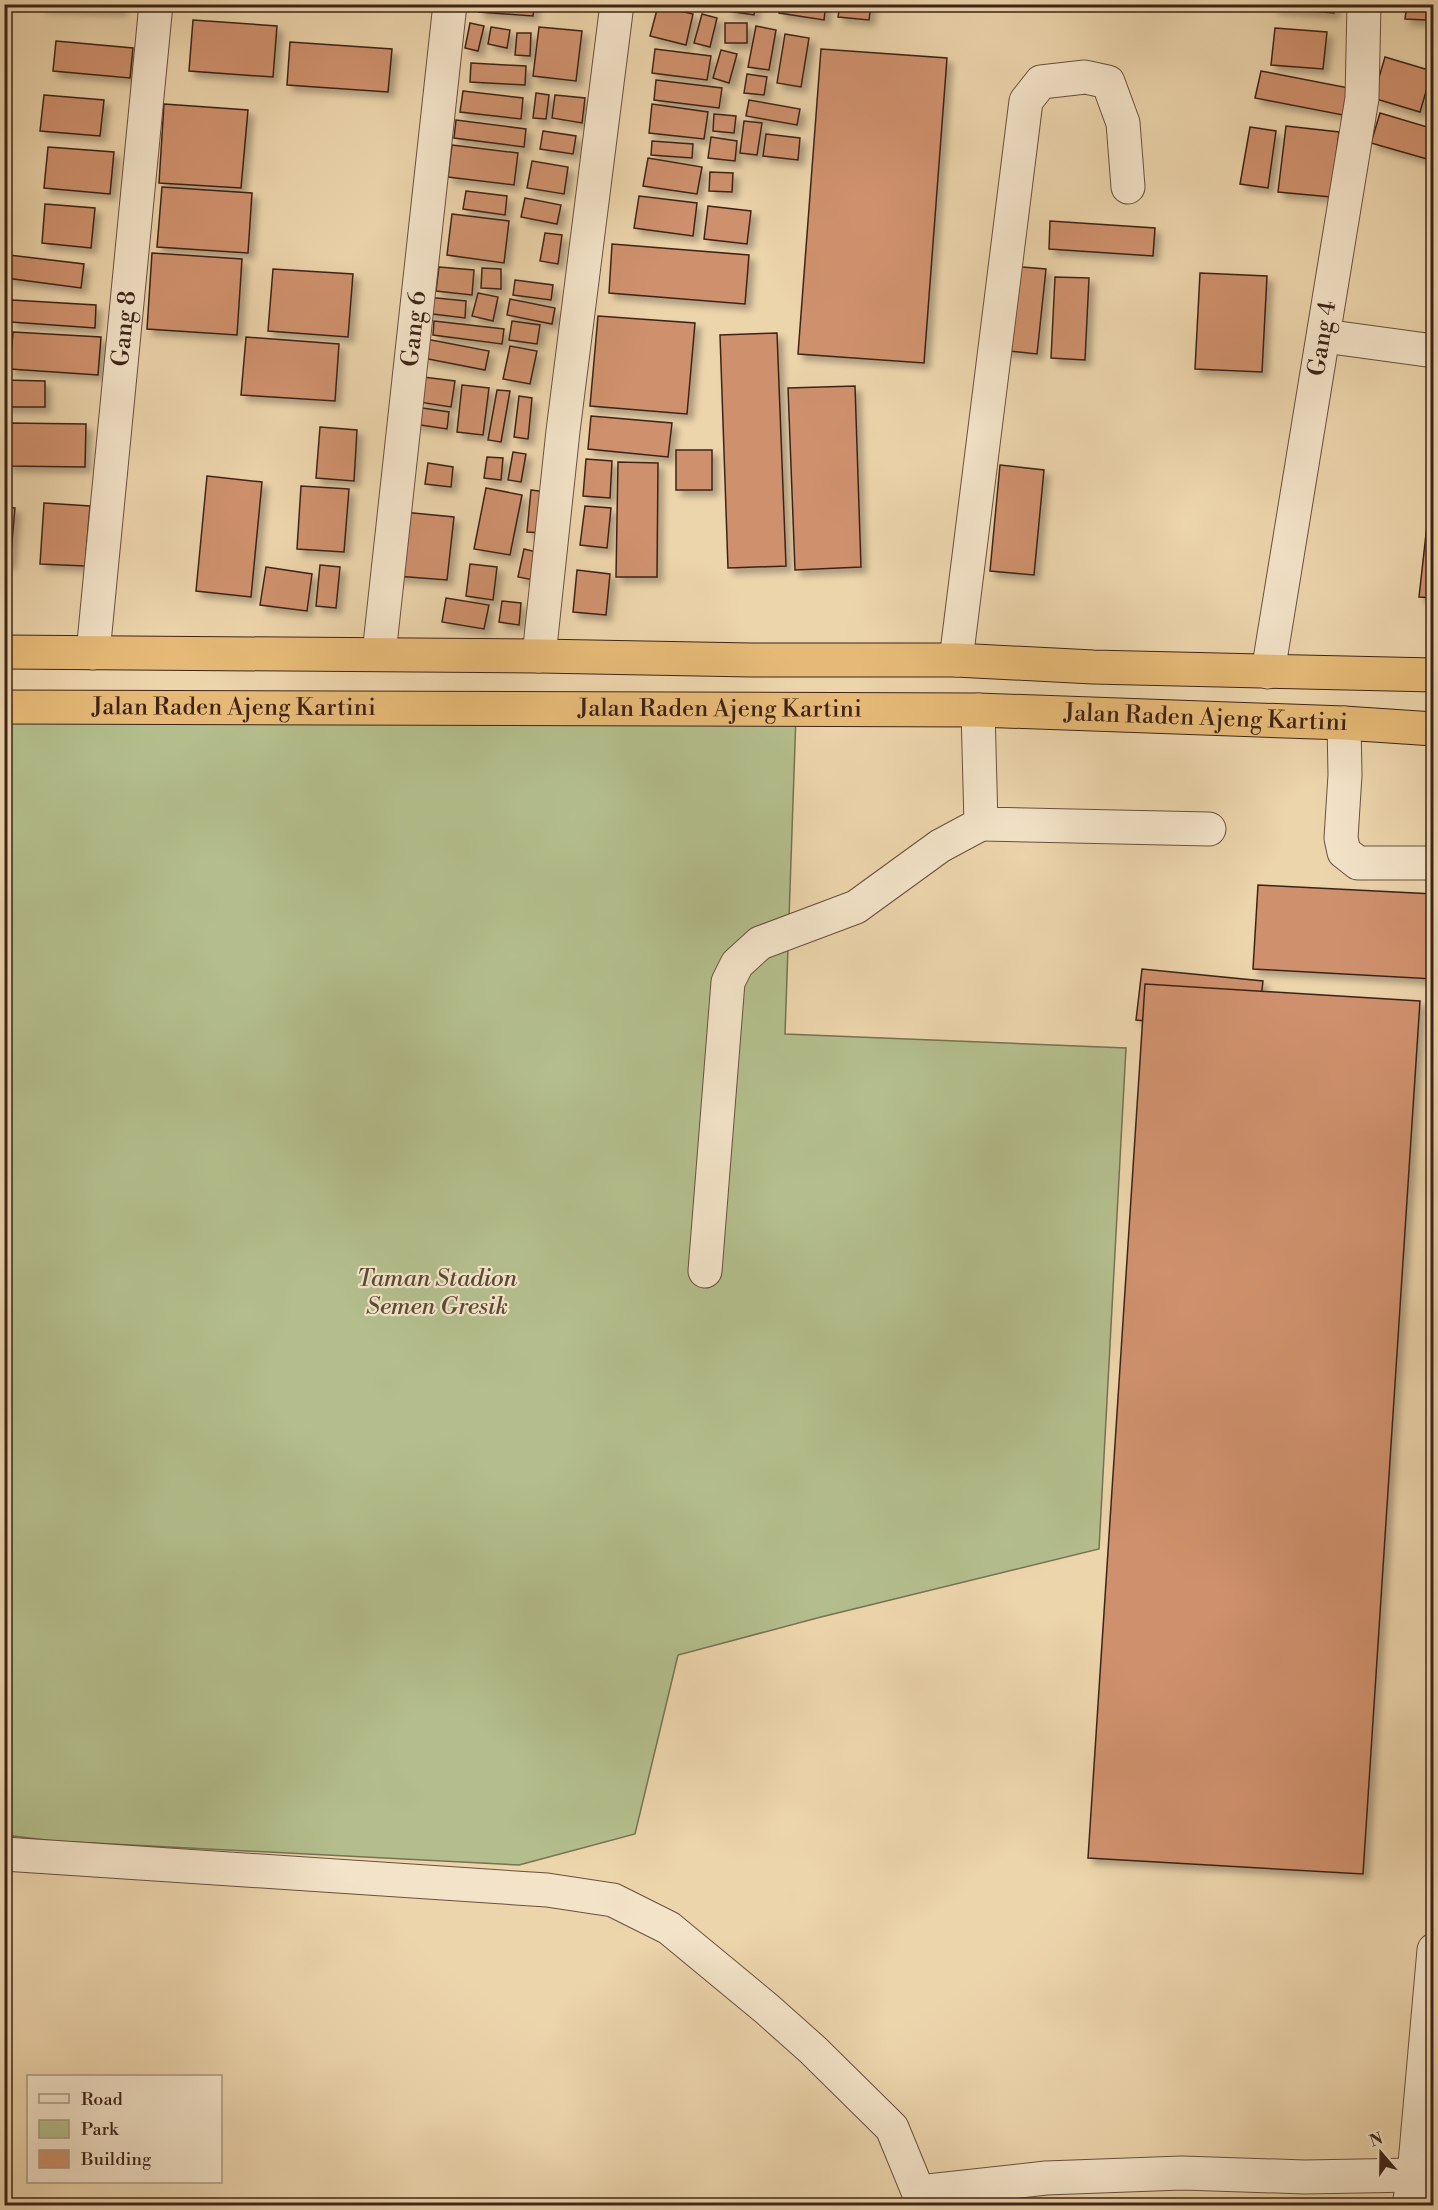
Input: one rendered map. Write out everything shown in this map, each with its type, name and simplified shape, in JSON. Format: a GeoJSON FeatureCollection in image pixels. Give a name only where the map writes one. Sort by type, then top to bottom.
{"type":"FeatureCollection","features":[{"type":"Feature","properties":{"kind":"highway","name":"Jalan Raden Ajeng Kartini"},"geometry":{"type":"LineString","coordinates":[[4,652],[956,660],[1093,667],[1434,675]]}},
{"type":"Feature","properties":{"kind":"highway","name":"Jalan Raden Ajeng Kartini"},"geometry":{"type":"LineString","coordinates":[[4,707],[978,711],[1344,723],[1434,729]]}},
{"type":"Feature","properties":{"kind":"street","name":"Gang 8"},"geometry":{"type":"LineString","coordinates":[[93,653],[156,4]]}},
{"type":"Feature","properties":{"kind":"street","name":"Gang 6"},"geometry":{"type":"LineString","coordinates":[[379,654],[450,4]]}},
{"type":"Feature","properties":{"kind":"street"},"geometry":{"type":"LineString","coordinates":[[539,656],[563,431],[617,4]]}},
{"type":"Feature","properties":{"kind":"street","name":"Gang 4"},"geometry":{"type":"LineString","coordinates":[[1268,672],[1362,98],[1364,4]]}},
{"type":"Feature","properties":{"kind":"street"},"geometry":{"type":"LineString","coordinates":[[956,660],[1026,101],[1041,82],[1085,77],[1108,82],[1123,123],[1128,187]]}},
{"type":"Feature","properties":{"kind":"street"},"geometry":{"type":"LineString","coordinates":[[1324,336],[1434,351]]}},
{"type":"Feature","properties":{"kind":"street"},"geometry":{"type":"LineString","coordinates":[[978,711],[981,824]]}},
{"type":"Feature","properties":{"kind":"street"},"geometry":{"type":"LineString","coordinates":[[1344,723],[1345,775],[1341,838],[1344,852],[1358,863],[1434,863]]}},
{"type":"Feature","properties":{"kind":"street"},"geometry":{"type":"LineString","coordinates":[[705,1272],[728,982],[737,964],[760,944],[856,907],[940,846],[981,824],[1209,829]]}},
{"type":"Feature","properties":{"kind":"street"},"geometry":{"type":"LineString","coordinates":[[4,1854],[547,1890],[613,1900],[669,1928],[813,2050],[892,2128],[921,2199],[1046,2178],[1182,2173],[1305,2177],[1419,2187],[1434,1950]]}},
{"type":"Feature","properties":{"kind":"green space","name":"Taman Stadion Semen Gresik"},"geometry":{"type":"Polygon","coordinates":[[[5,704],[796,715],[785,1034],[1126,1048],[1099,1549],[821,1617],[678,1655],[635,1834],[519,1865],[54,1841],[5,1835],[5,704]]]}},
{"type":"Feature","properties":{"kind":"building"},"geometry":{"type":"Polygon","coordinates":[[[41,4],[121,4],[121,10],[41,7],[41,4]]]}},
{"type":"Feature","properties":{"kind":"building"},"geometry":{"type":"Polygon","coordinates":[[[480,4],[534,4],[533,16],[479,12],[480,4]]]}},
{"type":"Feature","properties":{"kind":"building"},"geometry":{"type":"Polygon","coordinates":[[[729,4],[755,4],[754,15],[728,11],[729,4]]]}},
{"type":"Feature","properties":{"kind":"building"},"geometry":{"type":"Polygon","coordinates":[[[780,4],[826,4],[824,20],[779,13],[780,4]]]}},
{"type":"Feature","properties":{"kind":"building"},"geometry":{"type":"Polygon","coordinates":[[[840,4],[871,4],[869,20],[838,17],[840,4]]]}},
{"type":"Feature","properties":{"kind":"building"},"geometry":{"type":"Polygon","coordinates":[[[1273,4],[1335,4],[1334,13],[1273,8],[1273,4]]]}},
{"type":"Feature","properties":{"kind":"building"},"geometry":{"type":"Polygon","coordinates":[[[1407,4],[1427,4],[1426,20],[1405,19],[1407,4]]]}},
{"type":"Feature","properties":{"kind":"building"},"geometry":{"type":"Polygon","coordinates":[[[1431,4],[1434,4],[1434,23],[1428,23],[1431,4]]]}},
{"type":"Feature","properties":{"kind":"building"},"geometry":{"type":"Polygon","coordinates":[[[658,6],[693,14],[686,45],[650,36],[658,6]]]}},
{"type":"Feature","properties":{"kind":"building"},"geometry":{"type":"Polygon","coordinates":[[[702,14],[717,18],[710,47],[694,43],[702,14]]]}},
{"type":"Feature","properties":{"kind":"building"},"geometry":{"type":"Polygon","coordinates":[[[193,20],[277,26],[273,77],[189,71],[193,20]]]}},
{"type":"Feature","properties":{"kind":"building"},"geometry":{"type":"Polygon","coordinates":[[[470,23],[484,26],[478,51],[465,48],[470,23]]]}},
{"type":"Feature","properties":{"kind":"building"},"geometry":{"type":"Polygon","coordinates":[[[725,23],[747,23],[747,43],[725,43],[725,23]]]}},
{"type":"Feature","properties":{"kind":"building"},"geometry":{"type":"Polygon","coordinates":[[[756,26],[776,30],[769,70],[748,67],[756,26]]]}},
{"type":"Feature","properties":{"kind":"building"},"geometry":{"type":"Polygon","coordinates":[[[491,27],[510,30],[507,48],[488,44],[491,27]]]}},
{"type":"Feature","properties":{"kind":"building"},"geometry":{"type":"Polygon","coordinates":[[[539,27],[582,31],[576,81],[533,76],[539,27]]]}},
{"type":"Feature","properties":{"kind":"building"},"geometry":{"type":"Polygon","coordinates":[[[1275,28],[1327,32],[1323,69],[1271,65],[1275,28]]]}},
{"type":"Feature","properties":{"kind":"building"},"geometry":{"type":"Polygon","coordinates":[[[517,33],[531,33],[530,56],[515,55],[517,33]]]}},
{"type":"Feature","properties":{"kind":"building"},"geometry":{"type":"Polygon","coordinates":[[[785,34],[809,38],[801,87],[777,83],[785,34]]]}},
{"type":"Feature","properties":{"kind":"building"},"geometry":{"type":"Polygon","coordinates":[[[56,41],[133,48],[130,78],[53,71],[56,41]]]}},
{"type":"Feature","properties":{"kind":"building"},"geometry":{"type":"Polygon","coordinates":[[[290,42],[392,49],[388,92],[287,85],[290,42]]]}},
{"type":"Feature","properties":{"kind":"building"},"geometry":{"type":"Polygon","coordinates":[[[655,49],[711,56],[707,80],[652,73],[655,49]]]}},
{"type":"Feature","properties":{"kind":"building"},"geometry":{"type":"Polygon","coordinates":[[[821,49],[947,58],[924,363],[798,354],[821,49]]]}},
{"type":"Feature","properties":{"kind":"building"},"geometry":{"type":"Polygon","coordinates":[[[721,50],[737,54],[729,83],[713,78],[721,50]]]}},
{"type":"Feature","properties":{"kind":"building"},"geometry":{"type":"Polygon","coordinates":[[[1385,57],[1432,71],[1420,112],[1373,98],[1385,57]]]}},
{"type":"Feature","properties":{"kind":"building"},"geometry":{"type":"Polygon","coordinates":[[[471,63],[526,66],[525,85],[470,82],[471,63]]]}},
{"type":"Feature","properties":{"kind":"building"},"geometry":{"type":"Polygon","coordinates":[[[1261,71],[1354,89],[1348,116],[1255,98],[1261,71]]]}},
{"type":"Feature","properties":{"kind":"building"},"geometry":{"type":"Polygon","coordinates":[[[747,74],[767,77],[764,95],[744,93],[747,74]]]}},
{"type":"Feature","properties":{"kind":"building"},"geometry":{"type":"Polygon","coordinates":[[[656,80],[722,88],[719,108],[654,100],[656,80]]]}},
{"type":"Feature","properties":{"kind":"building"},"geometry":{"type":"Polygon","coordinates":[[[463,91],[523,98],[521,119],[460,112],[463,91]]]}},
{"type":"Feature","properties":{"kind":"building"},"geometry":{"type":"Polygon","coordinates":[[[536,93],[549,95],[546,119],[533,118],[536,93]]]}},
{"type":"Feature","properties":{"kind":"building"},"geometry":{"type":"Polygon","coordinates":[[[1434,94],[1434,117],[1428,115],[1434,94]]]}},
{"type":"Feature","properties":{"kind":"building"},"geometry":{"type":"Polygon","coordinates":[[[44,95],[104,100],[100,136],[40,131],[44,95]]]}},
{"type":"Feature","properties":{"kind":"building"},"geometry":{"type":"Polygon","coordinates":[[[555,95],[585,98],[582,123],[552,118],[555,95]]]}},
{"type":"Feature","properties":{"kind":"building"},"geometry":{"type":"Polygon","coordinates":[[[749,100],[800,109],[797,125],[746,116],[749,100]]]}},
{"type":"Feature","properties":{"kind":"building"},"geometry":{"type":"Polygon","coordinates":[[[164,104],[248,110],[241,188],[159,183],[164,104]]]}},
{"type":"Feature","properties":{"kind":"building"},"geometry":{"type":"Polygon","coordinates":[[[652,104],[708,112],[704,139],[649,133],[652,104]]]}},
{"type":"Feature","properties":{"kind":"building"},"geometry":{"type":"Polygon","coordinates":[[[1380,113],[1434,129],[1434,161],[1371,143],[1380,113]]]}},
{"type":"Feature","properties":{"kind":"building"},"geometry":{"type":"Polygon","coordinates":[[[714,114],[736,116],[734,133],[713,131],[714,114]]]}},
{"type":"Feature","properties":{"kind":"building"},"geometry":{"type":"Polygon","coordinates":[[[456,120],[526,129],[524,147],[454,138],[456,120]]]}},
{"type":"Feature","properties":{"kind":"building"},"geometry":{"type":"Polygon","coordinates":[[[744,121],[762,123],[757,155],[740,153],[744,121]]]}},
{"type":"Feature","properties":{"kind":"building"},"geometry":{"type":"Polygon","coordinates":[[[1286,126],[1339,132],[1331,197],[1278,192],[1286,126]]]}},
{"type":"Feature","properties":{"kind":"building"},"geometry":{"type":"Polygon","coordinates":[[[1250,127],[1276,131],[1268,188],[1240,184],[1250,127]]]}},
{"type":"Feature","properties":{"kind":"building"},"geometry":{"type":"Polygon","coordinates":[[[543,131],[576,136],[573,154],[540,149],[543,131]]]}},
{"type":"Feature","properties":{"kind":"building"},"geometry":{"type":"Polygon","coordinates":[[[766,134],[800,138],[798,160],[763,156],[766,134]]]}},
{"type":"Feature","properties":{"kind":"building"},"geometry":{"type":"Polygon","coordinates":[[[711,137],[737,141],[735,161],[708,158],[711,137]]]}},
{"type":"Feature","properties":{"kind":"building"},"geometry":{"type":"Polygon","coordinates":[[[652,141],[693,144],[692,158],[651,155],[652,141]]]}},
{"type":"Feature","properties":{"kind":"building"},"geometry":{"type":"Polygon","coordinates":[[[452,145],[518,153],[514,185],[448,177],[452,145]]]}},
{"type":"Feature","properties":{"kind":"building"},"geometry":{"type":"Polygon","coordinates":[[[48,147],[114,152],[110,194],[44,188],[48,147]]]}},
{"type":"Feature","properties":{"kind":"building"},"geometry":{"type":"Polygon","coordinates":[[[648,158],[702,167],[697,194],[643,186],[648,158]]]}},
{"type":"Feature","properties":{"kind":"building"},"geometry":{"type":"Polygon","coordinates":[[[532,161],[568,167],[564,194],[527,188],[532,161]]]}},
{"type":"Feature","properties":{"kind":"building"},"geometry":{"type":"Polygon","coordinates":[[[710,172],[733,173],[732,192],[709,191],[710,172]]]}},
{"type":"Feature","properties":{"kind":"building"},"geometry":{"type":"Polygon","coordinates":[[[162,187],[252,193],[248,253],[157,247],[162,187]]]}},
{"type":"Feature","properties":{"kind":"building"},"geometry":{"type":"Polygon","coordinates":[[[466,191],[507,196],[505,215],[463,209],[466,191]]]}},
{"type":"Feature","properties":{"kind":"building"},"geometry":{"type":"Polygon","coordinates":[[[639,196],[697,203],[693,236],[634,228],[639,196]]]}},
{"type":"Feature","properties":{"kind":"building"},"geometry":{"type":"Polygon","coordinates":[[[525,198],[561,205],[557,224],[521,217],[525,198]]]}},
{"type":"Feature","properties":{"kind":"building"},"geometry":{"type":"Polygon","coordinates":[[[45,204],[95,208],[91,248],[42,243],[45,204]]]}},
{"type":"Feature","properties":{"kind":"building"},"geometry":{"type":"Polygon","coordinates":[[[708,206],[751,211],[747,244],[704,239],[708,206]]]}},
{"type":"Feature","properties":{"kind":"building"},"geometry":{"type":"Polygon","coordinates":[[[452,214],[509,221],[504,263],[447,255],[452,214]]]}},
{"type":"Feature","properties":{"kind":"building"},"geometry":{"type":"Polygon","coordinates":[[[1050,221],[1155,228],[1153,256],[1049,249],[1050,221]]]}},
{"type":"Feature","properties":{"kind":"building"},"geometry":{"type":"Polygon","coordinates":[[[545,233],[562,235],[558,264],[540,261],[545,233]]]}},
{"type":"Feature","properties":{"kind":"building"},"geometry":{"type":"Polygon","coordinates":[[[612,244],[749,255],[745,304],[609,293],[612,244]]]}},
{"type":"Feature","properties":{"kind":"building"},"geometry":{"type":"Polygon","coordinates":[[[152,253],[242,259],[237,335],[147,329],[152,253]]]}},
{"type":"Feature","properties":{"kind":"building"},"geometry":{"type":"Polygon","coordinates":[[[9,255],[84,264],[81,288],[6,278],[9,255]]]}},
{"type":"Feature","properties":{"kind":"building"},"geometry":{"type":"Polygon","coordinates":[[[1010,266],[1046,269],[1037,354],[1001,350],[1010,266]]]}},
{"type":"Feature","properties":{"kind":"building"},"geometry":{"type":"Polygon","coordinates":[[[439,267],[474,270],[472,295],[436,291],[439,267]]]}},
{"type":"Feature","properties":{"kind":"building"},"geometry":{"type":"Polygon","coordinates":[[[482,268],[501,269],[501,289],[481,288],[482,268]]]}},
{"type":"Feature","properties":{"kind":"building"},"geometry":{"type":"Polygon","coordinates":[[[273,269],[353,274],[348,337],[268,331],[273,269]]]}},
{"type":"Feature","properties":{"kind":"building"},"geometry":{"type":"Polygon","coordinates":[[[1200,273],[1267,276],[1262,372],[1195,369],[1200,273]]]}},
{"type":"Feature","properties":{"kind":"building"},"geometry":{"type":"Polygon","coordinates":[[[1055,277],[1089,278],[1085,360],[1051,358],[1055,277]]]}},
{"type":"Feature","properties":{"kind":"building"},"geometry":{"type":"Polygon","coordinates":[[[515,280],[553,285],[551,300],[513,295],[515,280]]]}},
{"type":"Feature","properties":{"kind":"building"},"geometry":{"type":"Polygon","coordinates":[[[478,293],[498,297],[493,321],[472,316],[478,293]]]}},
{"type":"Feature","properties":{"kind":"building"},"geometry":{"type":"Polygon","coordinates":[[[427,297],[466,301],[465,318],[425,313],[427,297]]]}},
{"type":"Feature","properties":{"kind":"building"},"geometry":{"type":"Polygon","coordinates":[[[510,299],[555,308],[552,324],[507,315],[510,299]]]}},
{"type":"Feature","properties":{"kind":"building"},"geometry":{"type":"Polygon","coordinates":[[[12,300],[96,305],[95,328],[11,322],[12,300]]]}},
{"type":"Feature","properties":{"kind":"building"},"geometry":{"type":"Polygon","coordinates":[[[598,316],[695,323],[687,414],[590,406],[598,316]]]}},
{"type":"Feature","properties":{"kind":"building"},"geometry":{"type":"Polygon","coordinates":[[[434,321],[504,329],[502,344],[433,335],[434,321]]]}},
{"type":"Feature","properties":{"kind":"building"},"geometry":{"type":"Polygon","coordinates":[[[512,321],[540,325],[537,344],[509,340],[512,321]]]}},
{"type":"Feature","properties":{"kind":"building"},"geometry":{"type":"Polygon","coordinates":[[[13,332],[101,337],[98,375],[10,369],[13,332]]]}},
{"type":"Feature","properties":{"kind":"building"},"geometry":{"type":"Polygon","coordinates":[[[777,333],[786,566],[728,568],[720,335],[777,333]]]}},
{"type":"Feature","properties":{"kind":"building"},"geometry":{"type":"Polygon","coordinates":[[[246,337],[339,344],[335,401],[241,395],[246,337]]]}},
{"type":"Feature","properties":{"kind":"building"},"geometry":{"type":"Polygon","coordinates":[[[426,339],[489,351],[485,370],[423,358],[426,339]]]}},
{"type":"Feature","properties":{"kind":"building"},"geometry":{"type":"Polygon","coordinates":[[[510,346],[537,351],[530,384],[503,379],[510,346]]]}},
{"type":"Feature","properties":{"kind":"building"},"geometry":{"type":"Polygon","coordinates":[[[423,377],[455,381],[451,407],[419,402],[423,377]]]}},
{"type":"Feature","properties":{"kind":"building"},"geometry":{"type":"Polygon","coordinates":[[[4,380],[45,381],[45,407],[4,407],[4,380]]]}},
{"type":"Feature","properties":{"kind":"building"},"geometry":{"type":"Polygon","coordinates":[[[462,385],[489,388],[483,435],[457,432],[462,385]]]}},
{"type":"Feature","properties":{"kind":"building"},"geometry":{"type":"Polygon","coordinates":[[[855,386],[861,567],[795,570],[788,388],[855,386]]]}},
{"type":"Feature","properties":{"kind":"building"},"geometry":{"type":"Polygon","coordinates":[[[497,390],[510,391],[501,442],[488,440],[497,390]]]}},
{"type":"Feature","properties":{"kind":"building"},"geometry":{"type":"Polygon","coordinates":[[[519,396],[532,398],[528,439],[514,437],[519,396]]]}},
{"type":"Feature","properties":{"kind":"building"},"geometry":{"type":"Polygon","coordinates":[[[416,407],[449,412],[447,429],[414,424],[416,407]]]}},
{"type":"Feature","properties":{"kind":"building"},"geometry":{"type":"Polygon","coordinates":[[[591,416],[672,423],[668,457],[588,449],[591,416]]]}},
{"type":"Feature","properties":{"kind":"building"},"geometry":{"type":"Polygon","coordinates":[[[8,423],[86,424],[85,467],[7,466],[8,423]]]}},
{"type":"Feature","properties":{"kind":"building"},"geometry":{"type":"Polygon","coordinates":[[[320,427],[357,430],[354,481],[316,478],[320,427]]]}},
{"type":"Feature","properties":{"kind":"building"},"geometry":{"type":"Polygon","coordinates":[[[676,450],[712,450],[712,490],[676,490],[676,450]]]}},
{"type":"Feature","properties":{"kind":"building"},"geometry":{"type":"Polygon","coordinates":[[[513,452],[526,454],[521,482],[508,480],[513,452]]]}},
{"type":"Feature","properties":{"kind":"building"},"geometry":{"type":"Polygon","coordinates":[[[487,457],[503,458],[501,480],[484,478],[487,457]]]}},
{"type":"Feature","properties":{"kind":"building"},"geometry":{"type":"Polygon","coordinates":[[[586,459],[612,461],[610,498],[583,496],[586,459]]]}},
{"type":"Feature","properties":{"kind":"building"},"geometry":{"type":"Polygon","coordinates":[[[618,462],[658,463],[657,577],[616,577],[618,462]]]}},
{"type":"Feature","properties":{"kind":"building"},"geometry":{"type":"Polygon","coordinates":[[[428,463],[453,467],[451,487],[425,484],[428,463]]]}},
{"type":"Feature","properties":{"kind":"building"},"geometry":{"type":"Polygon","coordinates":[[[1000,465],[1044,470],[1034,575],[990,571],[1000,465]]]}},
{"type":"Feature","properties":{"kind":"building"},"geometry":{"type":"Polygon","coordinates":[[[207,476],[262,482],[251,597],[196,591],[207,476]]]}},
{"type":"Feature","properties":{"kind":"building"},"geometry":{"type":"Polygon","coordinates":[[[301,486],[349,489],[344,552],[297,549],[301,486]]]}},
{"type":"Feature","properties":{"kind":"building"},"geometry":{"type":"Polygon","coordinates":[[[486,488],[522,495],[510,555],[474,549],[486,488]]]}},
{"type":"Feature","properties":{"kind":"building"},"geometry":{"type":"Polygon","coordinates":[[[1431,489],[1434,489],[1434,598],[1419,597],[1431,489]]]}},
{"type":"Feature","properties":{"kind":"building"},"geometry":{"type":"Polygon","coordinates":[[[531,490],[546,492],[543,533],[527,532],[531,490]]]}},
{"type":"Feature","properties":{"kind":"building"},"geometry":{"type":"Polygon","coordinates":[[[44,503],[90,506],[85,566],[40,564],[44,503]]]}},
{"type":"Feature","properties":{"kind":"building"},"geometry":{"type":"Polygon","coordinates":[[[585,506],[611,508],[607,548],[580,545],[585,506]]]}},
{"type":"Feature","properties":{"kind":"building"},"geometry":{"type":"Polygon","coordinates":[[[4,507],[15,508],[10,564],[4,563],[4,507]]]}},
{"type":"Feature","properties":{"kind":"building"},"geometry":{"type":"Polygon","coordinates":[[[403,512],[454,517],[447,580],[396,576],[403,512]]]}},
{"type":"Feature","properties":{"kind":"building"},"geometry":{"type":"Polygon","coordinates":[[[524,549],[545,554],[539,581],[518,577],[524,549]]]}},
{"type":"Feature","properties":{"kind":"building"},"geometry":{"type":"Polygon","coordinates":[[[470,564],[497,567],[493,600],[466,596],[470,564]]]}},
{"type":"Feature","properties":{"kind":"building"},"geometry":{"type":"Polygon","coordinates":[[[320,565],[340,567],[336,608],[316,606],[320,565]]]}},
{"type":"Feature","properties":{"kind":"building"},"geometry":{"type":"Polygon","coordinates":[[[266,567],[312,574],[307,611],[260,605],[266,567]]]}},
{"type":"Feature","properties":{"kind":"building"},"geometry":{"type":"Polygon","coordinates":[[[577,570],[610,574],[606,615],[573,612],[577,570]]]}},
{"type":"Feature","properties":{"kind":"building"},"geometry":{"type":"Polygon","coordinates":[[[446,598],[489,605],[484,629],[442,622],[446,598]]]}},
{"type":"Feature","properties":{"kind":"building"},"geometry":{"type":"Polygon","coordinates":[[[502,601],[521,603],[519,625],[499,622],[502,601]]]}},
{"type":"Feature","properties":{"kind":"building"},"geometry":{"type":"Polygon","coordinates":[[[1258,885],[1434,894],[1434,979],[1253,969],[1258,885]]]}},
{"type":"Feature","properties":{"kind":"building"},"geometry":{"type":"Polygon","coordinates":[[[1142,969],[1263,981],[1257,1032],[1136,1020],[1142,969]]]}},
{"type":"Feature","properties":{"kind":"building"},"geometry":{"type":"Polygon","coordinates":[[[1145,984],[1420,1001],[1363,1874],[1088,1858],[1145,984]]]}}]}
